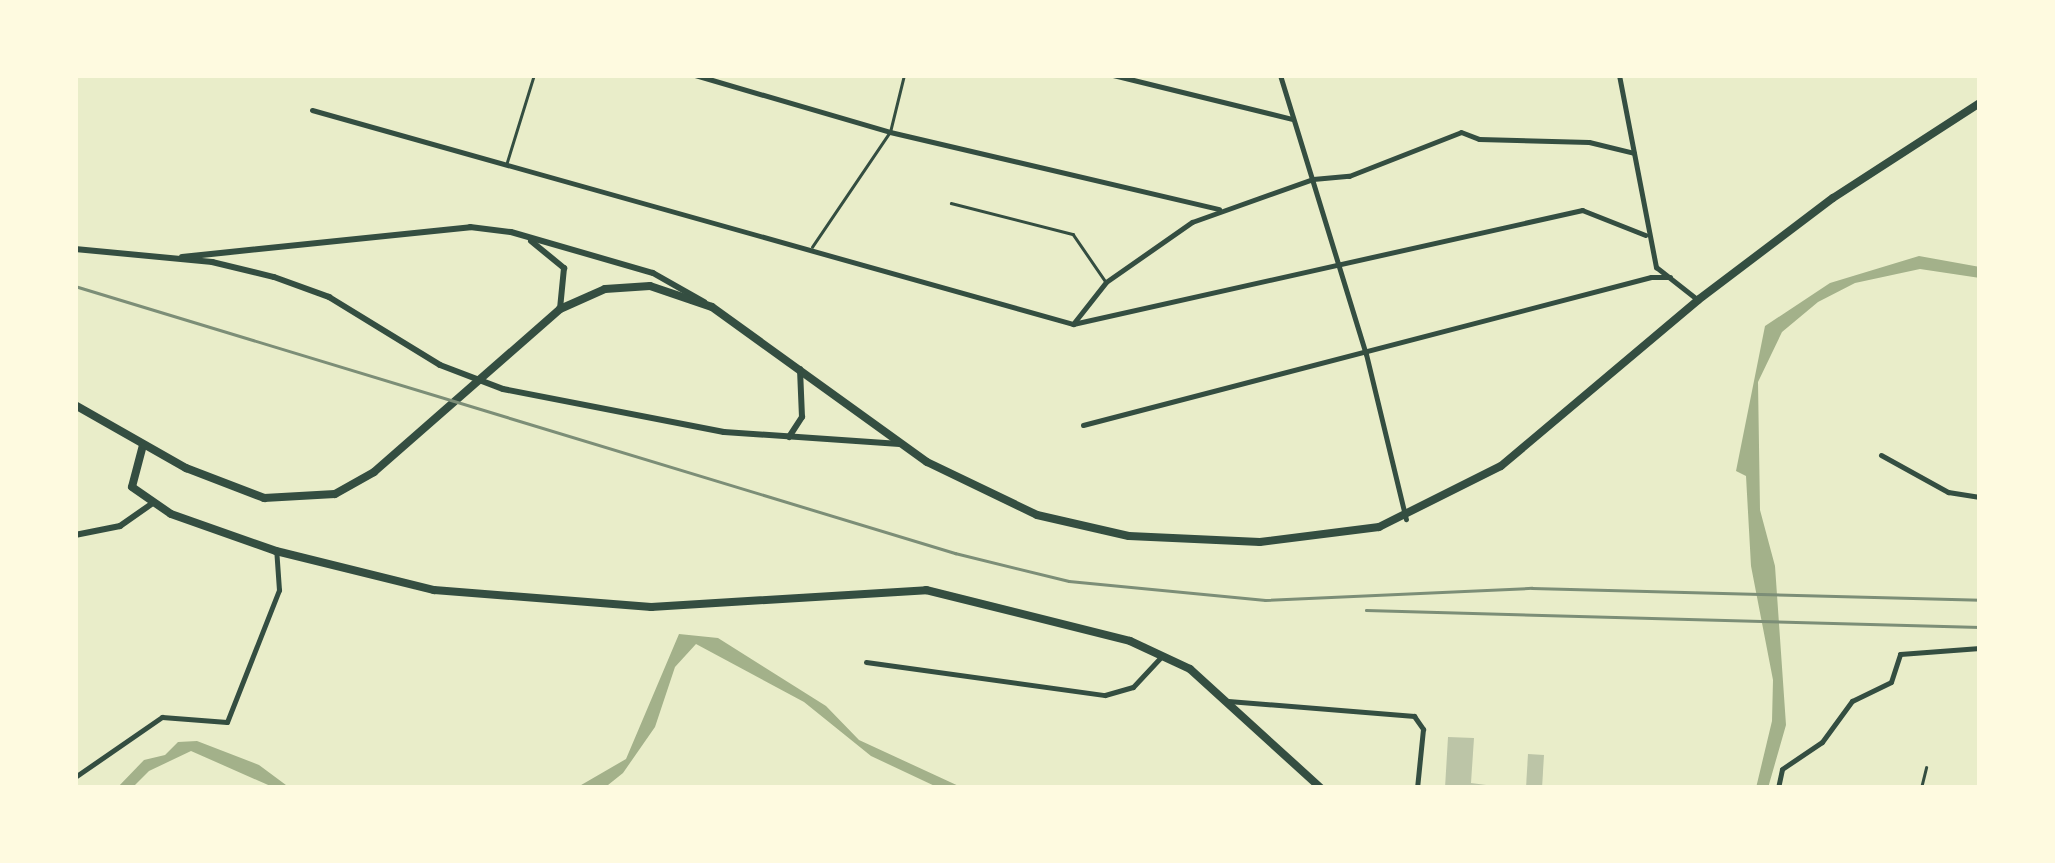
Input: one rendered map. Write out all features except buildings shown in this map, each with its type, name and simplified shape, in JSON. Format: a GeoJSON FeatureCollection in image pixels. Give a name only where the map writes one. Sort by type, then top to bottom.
{"type":"FeatureCollection","features":[{"type":"Feature","properties":{"kind":"main road"},"geometry":{"type":"LineString","coordinates":[[75,405],[143,444],[264,498],[302,499],[335,494],[374,472],[560,309],[625,285],[712,307],[904,444],[1009,504],[1129,536],[1260,542],[1406,519],[1501,466],[1698,300],[1834,198],[1980,103]]}},
{"type":"Feature","properties":{"kind":"main road"},"geometry":{"type":"LineString","coordinates":[[143,444],[132,487],[152,504],[276,551],[434,590],[559,604],[702,606],[926,590],[1164,654],[1228,701],[1321,788]]}},
{"type":"Feature","properties":{"kind":"street"},"geometry":{"type":"LineString","coordinates":[[694,75],[890,132],[1222,209]]}},
{"type":"Feature","properties":{"kind":"street"},"geometry":{"type":"LineString","coordinates":[[1113,75],[1292,119]]}},
{"type":"Feature","properties":{"kind":"street"},"geometry":{"type":"LineString","coordinates":[[1280,75],[1366,354],[1406,519]]}},
{"type":"Feature","properties":{"kind":"street"},"geometry":{"type":"LineString","coordinates":[[1620,75],[1645,235],[1656,267],[1698,300]]}},
{"type":"Feature","properties":{"kind":"street"},"geometry":{"type":"LineString","coordinates":[[312,110],[812,247],[1074,324],[1340,270],[1582,210],[1645,235]]}},
{"type":"Feature","properties":{"kind":"street"},"geometry":{"type":"LineString","coordinates":[[1074,324],[1106,282],[1222,209],[1313,179],[1350,176],[1462,132],[1590,142],[1634,153]]}},
{"type":"Feature","properties":{"kind":"street"},"geometry":{"type":"LineString","coordinates":[[170,258],[436,228],[512,232],[653,273],[712,307]]}},
{"type":"Feature","properties":{"kind":"street"},"geometry":{"type":"LineString","coordinates":[[512,232],[558,257],[565,280],[560,309]]}},
{"type":"Feature","properties":{"kind":"street"},"geometry":{"type":"LineString","coordinates":[[75,250],[170,258],[274,277],[329,297],[440,366],[503,389],[788,438],[904,444]]}},
{"type":"Feature","properties":{"kind":"street"},"geometry":{"type":"LineString","coordinates":[[1083,425],[1650,277],[1670,277]]}},
{"type":"Feature","properties":{"kind":"street"},"geometry":{"type":"LineString","coordinates":[[788,438],[802,417],[800,367]]}},
{"type":"Feature","properties":{"kind":"street"},"geometry":{"type":"LineString","coordinates":[[1881,455],[1948,492],[1980,497]]}},
{"type":"Feature","properties":{"kind":"street"},"geometry":{"type":"LineString","coordinates":[[75,536],[120,526],[152,504]]}},
{"type":"Feature","properties":{"kind":"street"},"geometry":{"type":"LineString","coordinates":[[75,778],[162,717],[227,722],[279,590],[276,551]]}},
{"type":"Feature","properties":{"kind":"street"},"geometry":{"type":"LineString","coordinates":[[1778,788],[1782,769],[1822,742],[1852,701],[1891,682],[1896,660],[1908,650],[1980,648]]}},
{"type":"Feature","properties":{"kind":"street"},"geometry":{"type":"LineString","coordinates":[[866,662],[1105,695],[1134,687],[1164,654]]}},
{"type":"Feature","properties":{"kind":"street"},"geometry":{"type":"LineString","coordinates":[[1228,701],[1414,716],[1423,729],[1417,788]]}},
{"type":"Feature","properties":{"kind":"lane"},"geometry":{"type":"LineString","coordinates":[[507,162],[534,75]]}},
{"type":"Feature","properties":{"kind":"lane"},"geometry":{"type":"LineString","coordinates":[[812,247],[890,132],[904,75]]}},
{"type":"Feature","properties":{"kind":"lane"},"geometry":{"type":"LineString","coordinates":[[951,203],[1073,234],[1106,282]]}},
{"type":"Feature","properties":{"kind":"lane"},"geometry":{"type":"LineString","coordinates":[[1921,788],[1926,768]]}},
{"type":"Feature","properties":{"kind":"shaded area"},"geometry":{"type":"Polygon","coordinates":[[[1919,256],[1980,267],[1980,278],[1920,269],[1855,283],[1818,302],[1782,332],[1758,382],[1760,510],[1775,566],[1786,725],[1768,788],[1756,788],[1772,721],[1773,680],[1751,566],[1746,476],[1736,471],[1765,326],[1830,283],[1919,256]]]}},
{"type":"Feature","properties":{"kind":"shaded area"},"geometry":{"type":"Polygon","coordinates":[[[679,634],[718,638],[826,706],[859,740],[963,788],[939,788],[871,756],[804,702],[696,644],[675,667],[655,727],[623,773],[608,785],[576,788],[626,759],[679,634]]]}},
{"type":"Feature","properties":{"kind":"shaded area"},"geometry":{"type":"Polygon","coordinates":[[[197,741],[259,765],[290,788],[275,788],[191,751],[149,771],[132,788],[117,788],[144,760],[165,755],[178,742],[197,741]]]}},
{"type":"Feature","properties":{"kind":"railway"},"geometry":{"type":"LineString","coordinates":[[75,286],[955,553],[1069,581],[1265,600],[1532,588],[1980,600]]}},
{"type":"Feature","properties":{"kind":"railway"},"geometry":{"type":"LineString","coordinates":[[1366,610],[1980,627]]}}]}
